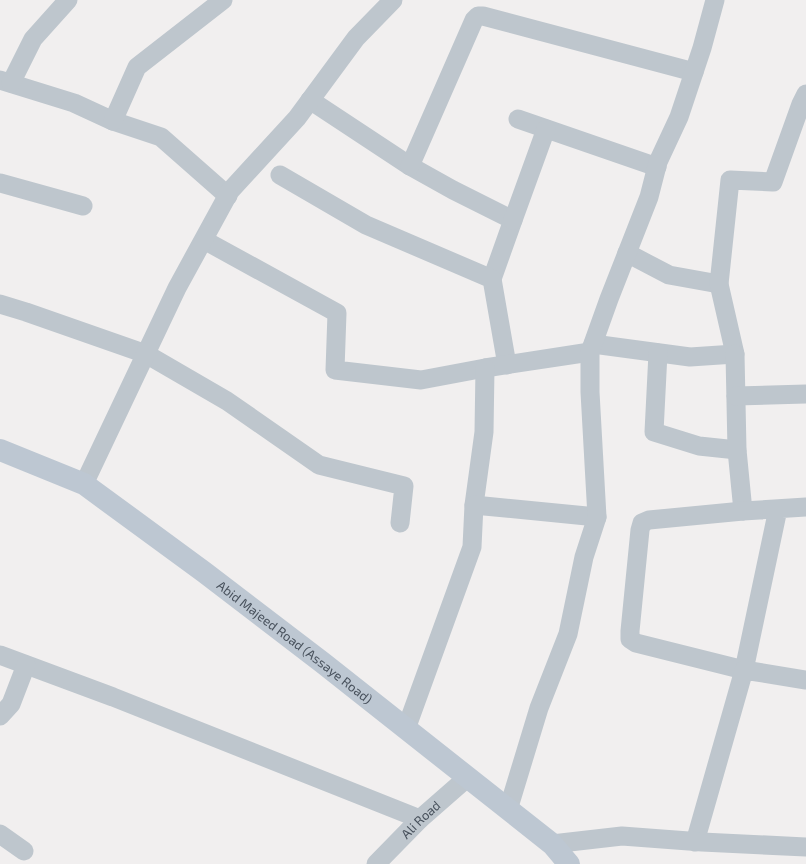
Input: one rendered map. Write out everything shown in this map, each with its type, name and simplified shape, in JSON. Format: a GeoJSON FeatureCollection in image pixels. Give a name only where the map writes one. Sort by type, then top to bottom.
{"type":"FeatureCollection","features":[{"type":"Feature","properties":{"kind":"main road","name":"Abid Majeed Road (Assaye Road)"},"geometry":{"type":"LineString","coordinates":[[0,450],[84,484],[204,572],[323,663],[552,844],[569,864]]}},
{"type":"Feature","properties":{"kind":"street"},"geometry":{"type":"LineString","coordinates":[[68,0],[33,39],[5,81],[74,103],[113,121],[161,138],[228,196]]}},
{"type":"Feature","properties":{"kind":"street"},"geometry":{"type":"LineString","coordinates":[[113,121],[137,67],[223,0]]}},
{"type":"Feature","properties":{"kind":"street"},"geometry":{"type":"LineString","coordinates":[[84,484],[177,288],[230,191],[297,118],[356,38],[393,0]]}},
{"type":"Feature","properties":{"kind":"street"},"geometry":{"type":"LineString","coordinates":[[508,810],[539,708],[568,634],[584,558],[597,517],[590,392],[592,348],[609,299],[649,197],[658,162],[679,117],[702,48],[715,0]]}},
{"type":"Feature","properties":{"kind":"street"},"geometry":{"type":"LineString","coordinates":[[410,166],[474,20],[478,16],[483,16],[694,72]]}},
{"type":"Feature","properties":{"kind":"street"},"geometry":{"type":"LineString","coordinates":[[744,511],[737,450],[735,354],[719,284],[730,180],[773,182],[806,94]]}},
{"type":"Feature","properties":{"kind":"street"},"geometry":{"type":"LineString","coordinates":[[310,100],[410,166],[453,190],[514,220]]}},
{"type":"Feature","properties":{"kind":"street"},"geometry":{"type":"LineString","coordinates":[[518,119],[657,167]]}},
{"type":"Feature","properties":{"kind":"street"},"geometry":{"type":"LineString","coordinates":[[507,365],[492,279],[546,129]]}},
{"type":"Feature","properties":{"kind":"street"},"geometry":{"type":"LineString","coordinates":[[280,175],[366,225],[492,279]]}},
{"type":"Feature","properties":{"kind":"street"},"geometry":{"type":"LineString","coordinates":[[0,183],[83,206]]}},
{"type":"Feature","properties":{"kind":"street"},"geometry":{"type":"LineString","coordinates":[[204,240],[337,313],[335,370],[422,380],[592,348],[658,352],[690,357],[735,354]]}},
{"type":"Feature","properties":{"kind":"street"},"geometry":{"type":"LineString","coordinates":[[627,253],[669,275],[719,284]]}},
{"type":"Feature","properties":{"kind":"street"},"geometry":{"type":"LineString","coordinates":[[0,304],[146,354],[227,401],[319,465],[404,486],[400,523]]}},
{"type":"Feature","properties":{"kind":"street"},"geometry":{"type":"LineString","coordinates":[[658,352],[654,432],[699,446],[737,450]]}},
{"type":"Feature","properties":{"kind":"street"},"geometry":{"type":"LineString","coordinates":[[406,729],[472,547],[474,505],[484,432],[485,368]]}},
{"type":"Feature","properties":{"kind":"street"},"geometry":{"type":"LineString","coordinates":[[736,396],[806,394]]}},
{"type":"Feature","properties":{"kind":"street"},"geometry":{"type":"LineString","coordinates":[[474,505],[597,517]]}},
{"type":"Feature","properties":{"kind":"street"},"geometry":{"type":"LineString","coordinates":[[806,507],[649,520],[642,523],[640,530],[630,631],[630,639],[636,643],[744,670],[806,680]]}},
{"type":"Feature","properties":{"kind":"street"},"geometry":{"type":"LineString","coordinates":[[695,842],[744,670],[778,509]]}},
{"type":"Feature","properties":{"kind":"street"},"geometry":{"type":"LineString","coordinates":[[0,655],[113,696],[420,819]]}},
{"type":"Feature","properties":{"kind":"street"},"geometry":{"type":"LineString","coordinates":[[0,716],[11,704],[26,665]]}},
{"type":"Feature","properties":{"kind":"street","name":"Ali Road"},"geometry":{"type":"LineString","coordinates":[[376,864],[420,819],[468,777]]}},
{"type":"Feature","properties":{"kind":"street"},"geometry":{"type":"LineString","coordinates":[[0,834],[24,851]]}},
{"type":"Feature","properties":{"kind":"street"},"geometry":{"type":"LineString","coordinates":[[552,844],[622,836],[695,842],[806,847]]}}]}
